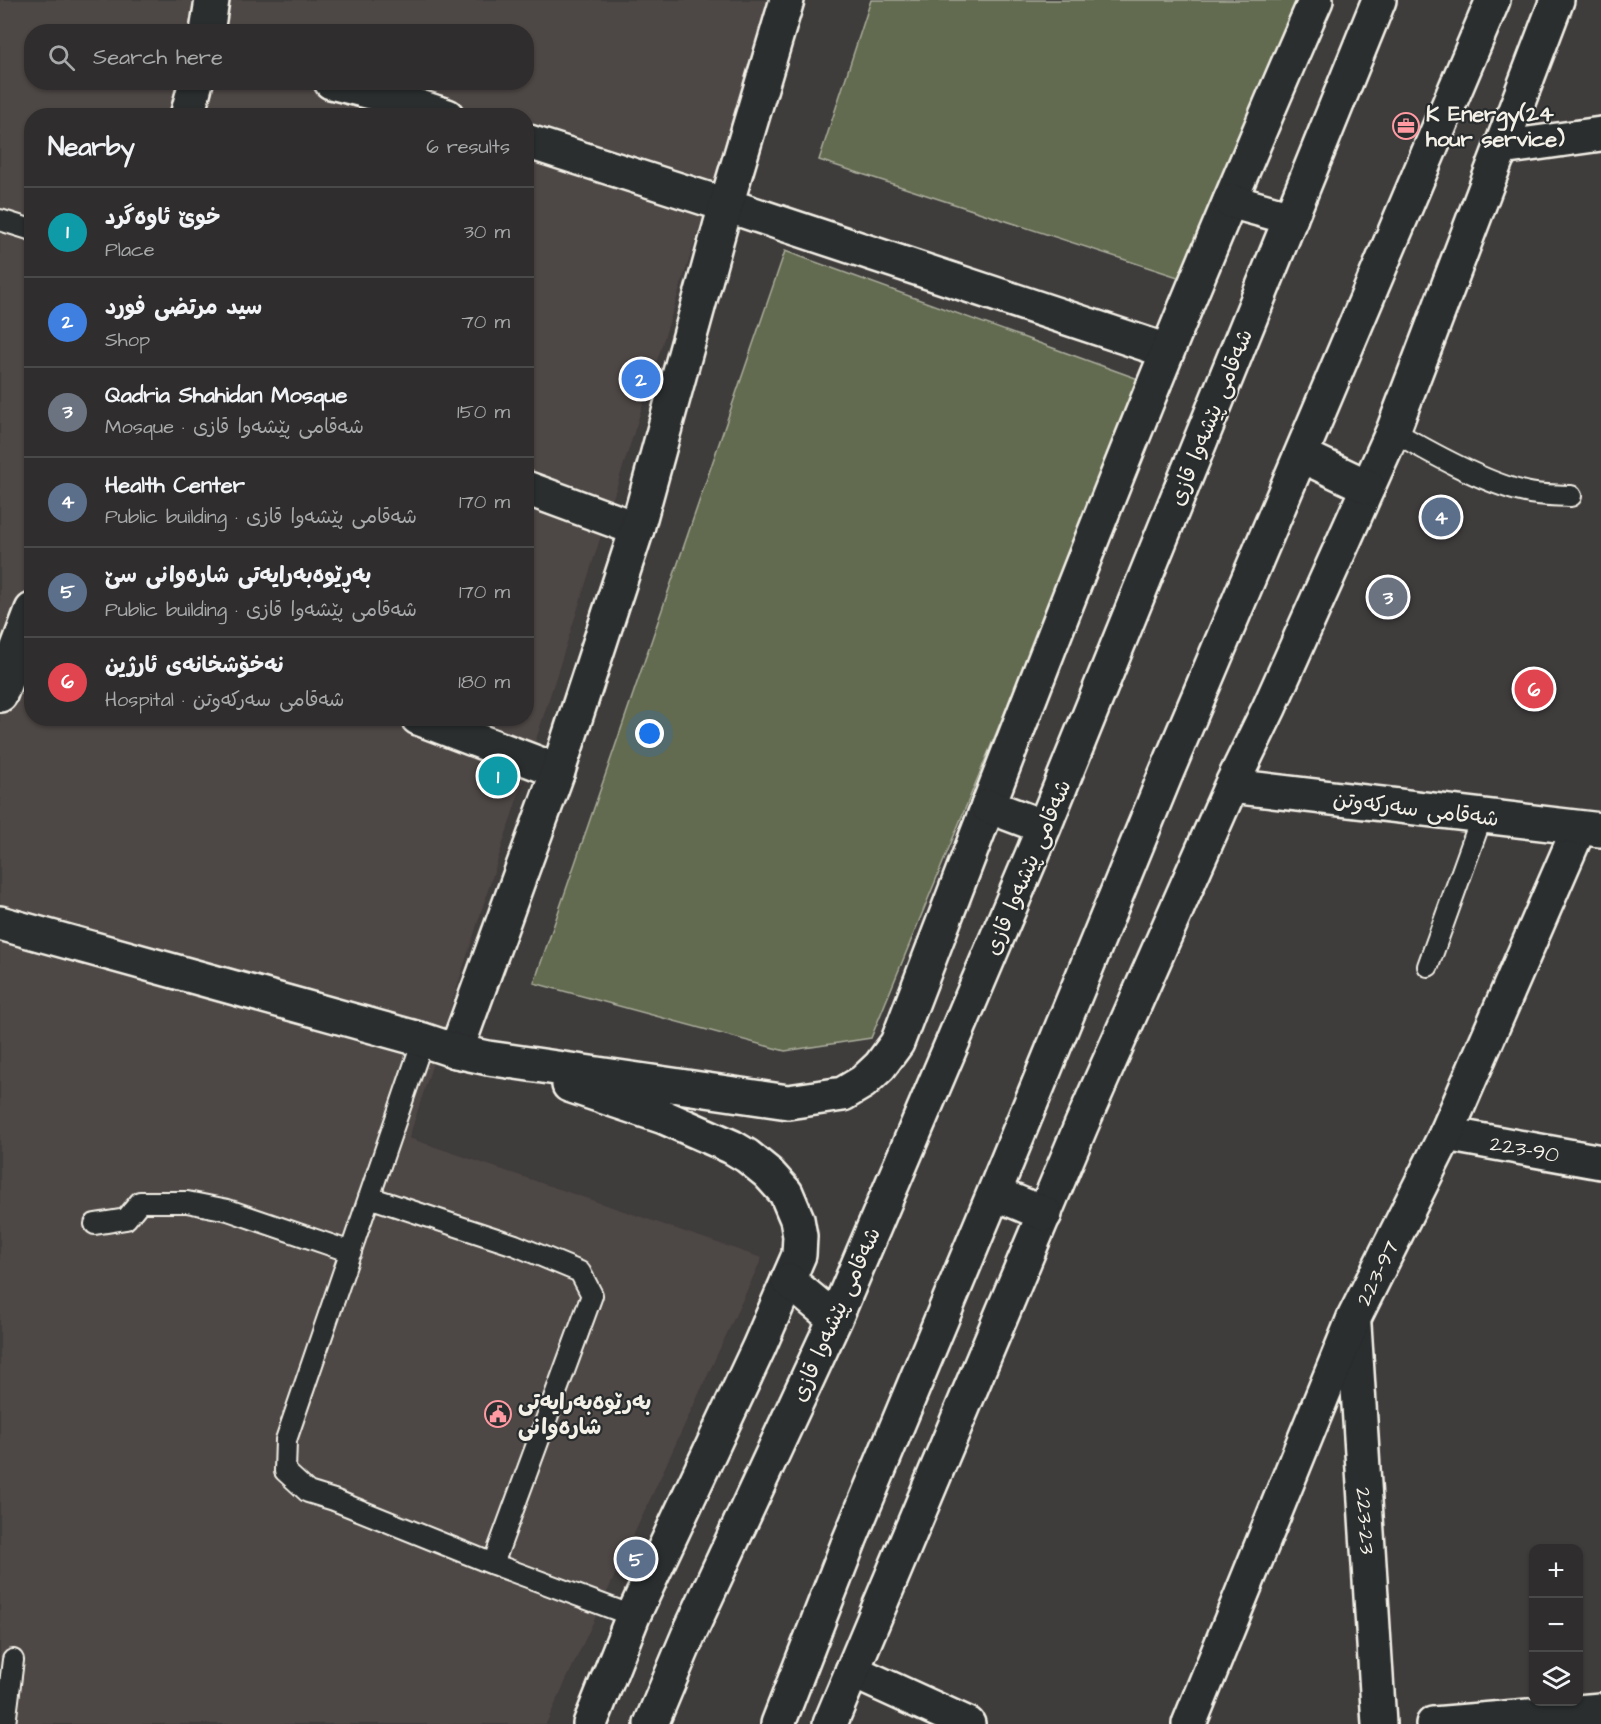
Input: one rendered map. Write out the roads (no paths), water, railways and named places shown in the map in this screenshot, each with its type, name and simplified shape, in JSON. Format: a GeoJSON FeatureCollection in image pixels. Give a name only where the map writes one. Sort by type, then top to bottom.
{"type":"FeatureCollection","features":[{"type":"Feature","properties":{"kind":"main road"},"geometry":{"type":"LineString","coordinates":[[208,24],[212,0]]}},
{"type":"Feature","properties":{"kind":"main road"},"geometry":{"type":"LineString","coordinates":[[456,1051],[558,771],[637,529],[726,205],[787,0]]}},
{"type":"Feature","properties":{"kind":"main road"},"geometry":{"type":"LineString","coordinates":[[0,923],[488,1058],[788,1102],[843,1094],[863,1082],[880,1066],[897,1043],[1056,627],[1167,351],[1316,0]]}},
{"type":"Feature","properties":{"kind":"main road","name":"شەقامی پێشەوا قازی"},"geometry":{"type":"LineString","coordinates":[[651,1724],[688,1636],[835,1319],[1044,826],[1379,0]]}},
{"type":"Feature","properties":{"kind":"main road"},"geometry":{"type":"LineString","coordinates":[[778,1724],[850,1539],[1165,776],[1493,0]]}},
{"type":"Feature","properties":{"kind":"main road"},"geometry":{"type":"LineString","coordinates":[[831,1724],[1082,1125],[1231,786],[1274,698],[1393,431],[1557,0]]}},
{"type":"Feature","properties":{"kind":"main road"},"geometry":{"type":"LineString","coordinates":[[189,108],[194,90]]}},
{"type":"Feature","properties":{"kind":"main road"},"geometry":{"type":"LineString","coordinates":[[363,90],[423,108]]}},
{"type":"Feature","properties":{"kind":"main road"},"geometry":{"type":"LineString","coordinates":[[1501,148],[1601,134]]}},
{"type":"Feature","properties":{"kind":"main road"},"geometry":{"type":"LineString","coordinates":[[534,144],[1167,351]]}},
{"type":"Feature","properties":{"kind":"main road"},"geometry":{"type":"LineString","coordinates":[[1230,201],[1291,218]]}},
{"type":"Feature","properties":{"kind":"main road"},"geometry":{"type":"LineString","coordinates":[[1301,455],[1368,487]]}},
{"type":"Feature","properties":{"kind":"main road"},"geometry":{"type":"LineString","coordinates":[[534,491],[637,529]]}},
{"type":"Feature","properties":{"kind":"main road"},"geometry":{"type":"LineString","coordinates":[[0,695],[24,631]]}},
{"type":"Feature","properties":{"kind":"main road"},"geometry":{"type":"LineString","coordinates":[[439,726],[558,771]]}},
{"type":"Feature","properties":{"kind":"main road","name":"شەقامی سەرکەوتن"},"geometry":{"type":"LineString","coordinates":[[1231,786],[1590,829]]}},
{"type":"Feature","properties":{"kind":"main road"},"geometry":{"type":"LineString","coordinates":[[988,806],[1044,826]]}},
{"type":"Feature","properties":{"kind":"main road","name":"223-97"},"geometry":{"type":"LineString","coordinates":[[1189,1724],[1354,1318],[1446,1134],[1590,829]]}},
{"type":"Feature","properties":{"kind":"main road"},"geometry":{"type":"LineString","coordinates":[[488,1058],[664,1117],[732,1147],[768,1173],[786,1193],[797,1219],[799,1255],[759,1347],[633,1616],[590,1724]]}},
{"type":"Feature","properties":{"kind":"main road","name":"223-90"},"geometry":{"type":"LineString","coordinates":[[1446,1134],[1601,1162]]}},
{"type":"Feature","properties":{"kind":"main road"},"geometry":{"type":"LineString","coordinates":[[994,1193],[1045,1214]]}},
{"type":"Feature","properties":{"kind":"main road"},"geometry":{"type":"LineString","coordinates":[[788,1280],[835,1319]]}},
{"type":"Feature","properties":{"kind":"main road","name":"223-23"},"geometry":{"type":"LineString","coordinates":[[1354,1318],[1379,1724]]}},
{"type":"Feature","properties":{"kind":"main road"},"geometry":{"type":"LineString","coordinates":[[663,1724],[688,1636]]}},
{"type":"Feature","properties":{"kind":"main road"},"geometry":{"type":"LineString","coordinates":[[852,1671],[968,1724]]}},
{"type":"Feature","properties":{"kind":"main road"},"geometry":{"type":"LineString","coordinates":[[1433,1724],[1601,1710]]}},
{"type":"Feature","properties":{"kind":"lane"},"geometry":{"type":"LineString","coordinates":[[0,220],[24,228]]}},
{"type":"Feature","properties":{"kind":"lane"},"geometry":{"type":"LineString","coordinates":[[1393,431],[1477,474],[1526,493],[1571,495]]}},
{"type":"Feature","properties":{"kind":"lane"},"geometry":{"type":"LineString","coordinates":[[1428,966],[1482,816]]}},
{"type":"Feature","properties":{"kind":"lane"},"geometry":{"type":"LineString","coordinates":[[423,1040],[286,1440],[285,1472],[308,1492],[633,1616]]}},
{"type":"Feature","properties":{"kind":"lane"},"geometry":{"type":"LineString","coordinates":[[369,1197],[514,1245],[580,1272],[592,1295],[493,1564]]}},
{"type":"Feature","properties":{"kind":"lane"},"geometry":{"type":"LineString","coordinates":[[94,1224],[126,1219],[140,1202],[187,1202],[228,1210],[351,1252]]}},
{"type":"Feature","properties":{"kind":"lane"},"geometry":{"type":"LineString","coordinates":[[5,1724],[12,1660]]}},
{"type":"Feature","properties":{"kind":"place","name":"K Energy(24 hour service)"},"geometry":{"type":"Point","coordinates":[1406,126]}},
{"type":"Feature","properties":{"kind":"place","name":"سيد مرتضى فورد"},"geometry":{"type":"Point","coordinates":[641,379]}},
{"type":"Feature","properties":{"kind":"place","name":"Health Center"},"geometry":{"type":"Point","coordinates":[1441,517]}},
{"type":"Feature","properties":{"kind":"place","name":"Qadria Shahidan Mosque"},"geometry":{"type":"Point","coordinates":[1388,597]}},
{"type":"Feature","properties":{"kind":"place","name":"نەخۆشخانەی ئارژین"},"geometry":{"type":"Point","coordinates":[1534,689]}},
{"type":"Feature","properties":{"kind":"place","name":"خوێ ئاوەگرد"},"geometry":{"type":"Point","coordinates":[498,776]}},
{"type":"Feature","properties":{"kind":"place","name":"بەرێوەبەرایەتی شارەوانی"},"geometry":{"type":"Point","coordinates":[498,1414]}},
{"type":"Feature","properties":{"kind":"place","name":"بەڕێوەبەرایەتی شارەوانی سێ"},"geometry":{"type":"Point","coordinates":[636,1559]}}]}
